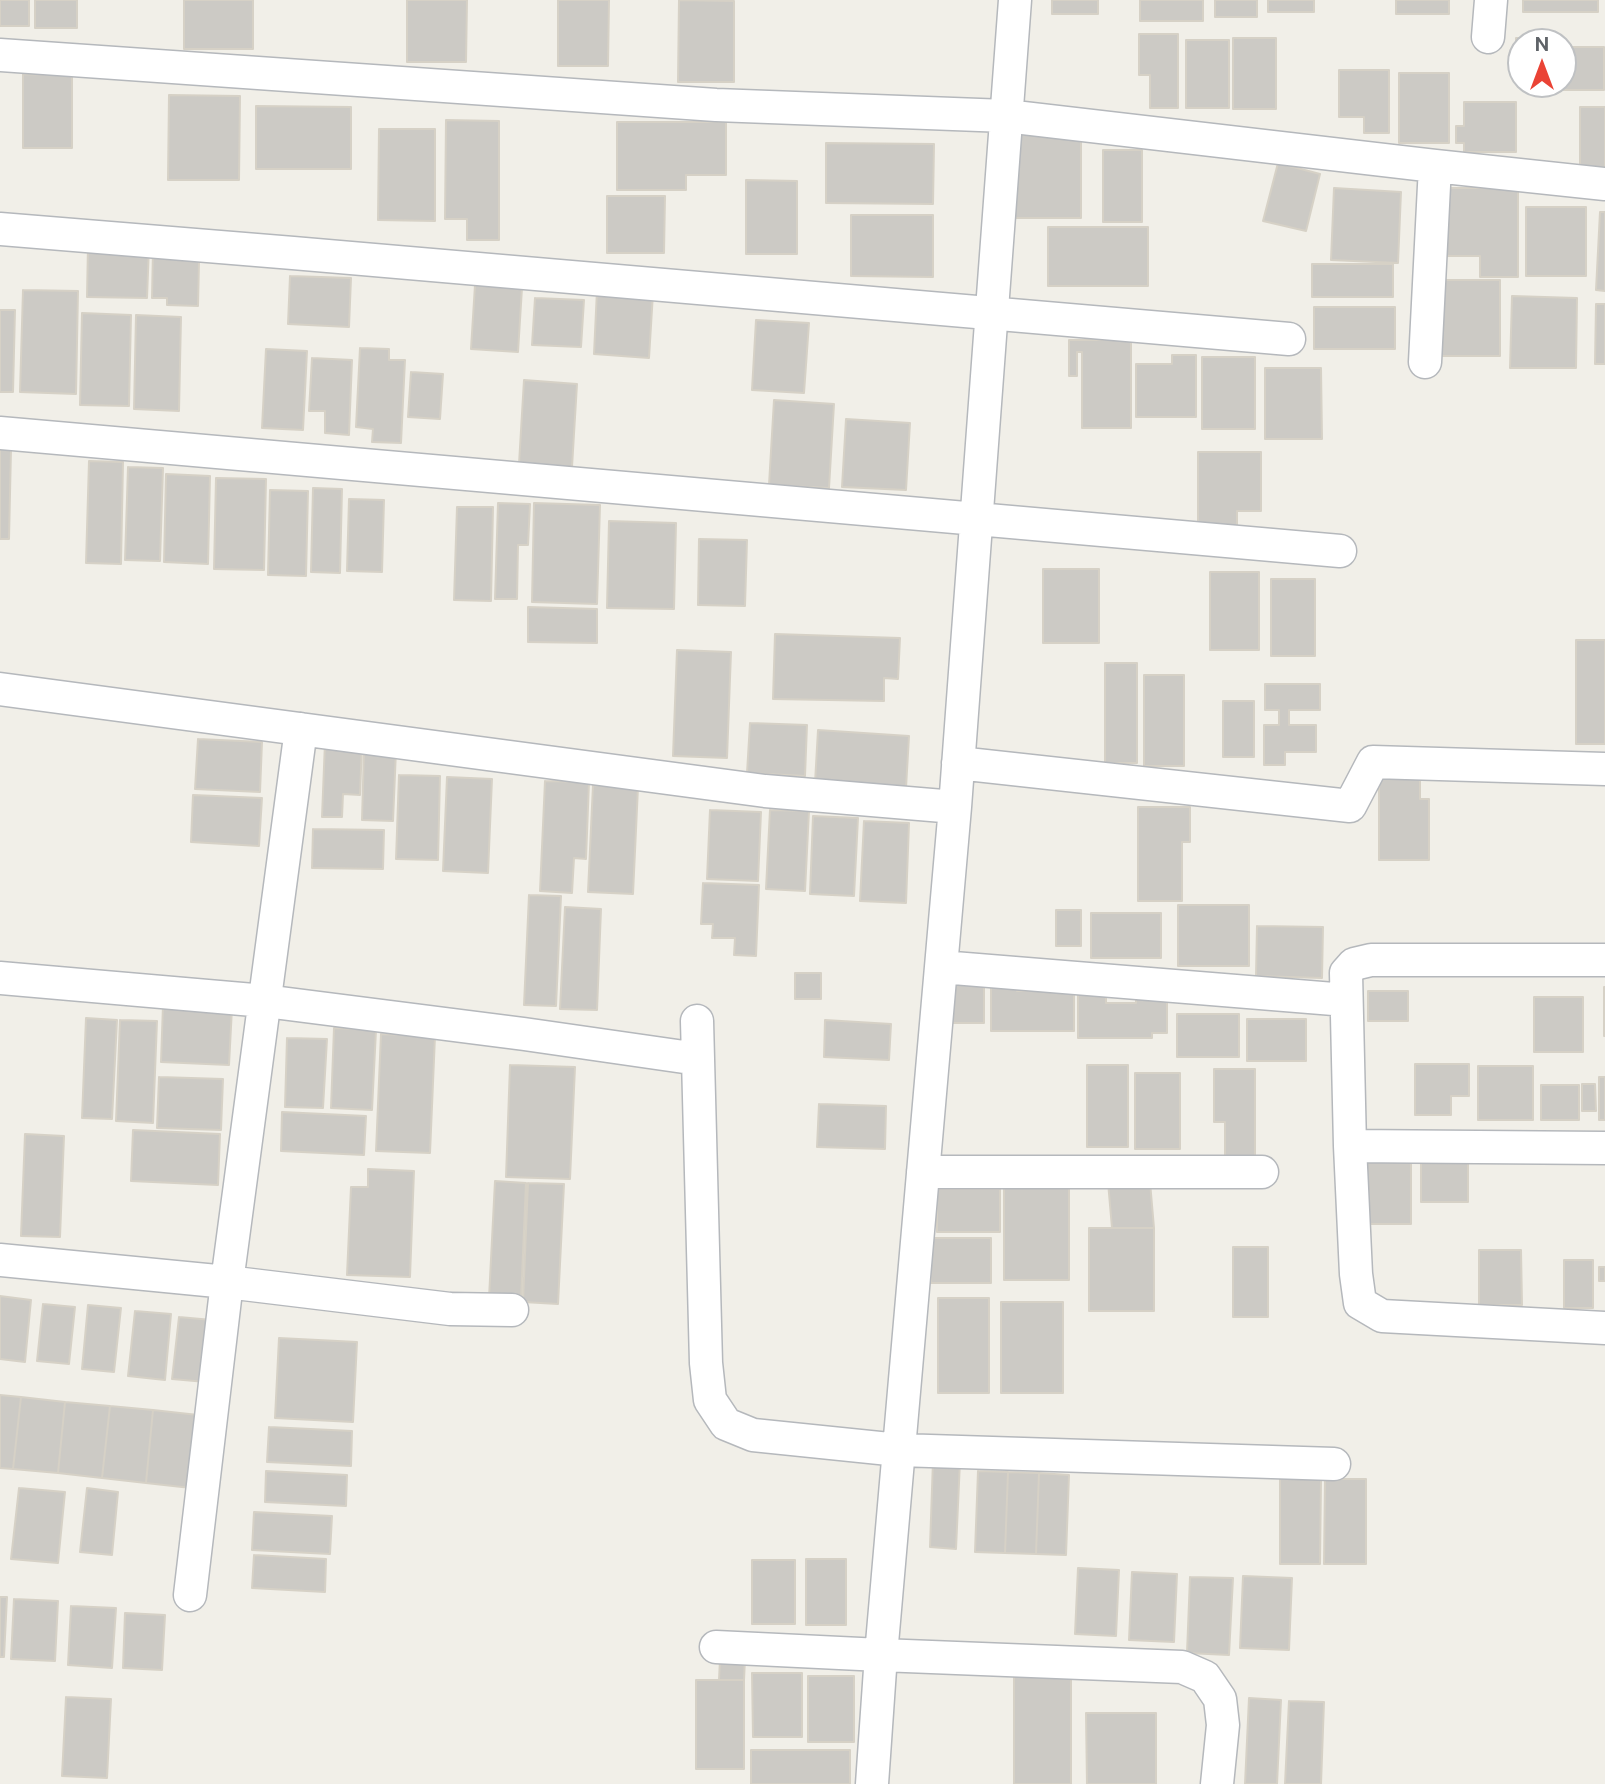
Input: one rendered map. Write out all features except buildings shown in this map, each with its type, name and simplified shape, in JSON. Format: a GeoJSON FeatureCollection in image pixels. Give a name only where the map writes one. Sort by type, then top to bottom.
{"type":"FeatureCollection","features":[{"type":"Feature","properties":{"kind":"street"},"geometry":{"type":"LineString","coordinates":[[872,1784],[955,807],[1015,0]]}},
{"type":"Feature","properties":{"kind":"street"},"geometry":{"type":"LineString","coordinates":[[1488,37],[1491,0]]}},
{"type":"Feature","properties":{"kind":"street"},"geometry":{"type":"LineString","coordinates":[[0,55],[716,105],[1006,116],[1605,184]]}},
{"type":"Feature","properties":{"kind":"street"},"geometry":{"type":"LineString","coordinates":[[1425,362],[1434,166]]}},
{"type":"Feature","properties":{"kind":"street"},"geometry":{"type":"LineString","coordinates":[[0,229],[1289,339]]}},
{"type":"Feature","properties":{"kind":"street"},"geometry":{"type":"LineString","coordinates":[[0,433],[1340,551]]}},
{"type":"Feature","properties":{"kind":"street"},"geometry":{"type":"LineString","coordinates":[[0,689],[765,791],[955,807]]}},
{"type":"Feature","properties":{"kind":"street"},"geometry":{"type":"LineString","coordinates":[[190,1595],[227,1282],[301,729]]}},
{"type":"Feature","properties":{"kind":"street"},"geometry":{"type":"LineString","coordinates":[[958,763],[1350,806],[1373,762],[1605,769]]}},
{"type":"Feature","properties":{"kind":"street"},"geometry":{"type":"LineString","coordinates":[[1605,960],[1371,960],[1354,964],[1346,973],[1350,1146],[1356,1274],[1360,1303],[1382,1316],[1605,1328]]}},
{"type":"Feature","properties":{"kind":"street"},"geometry":{"type":"LineString","coordinates":[[941,967],[1346,1000]]}},
{"type":"Feature","properties":{"kind":"street"},"geometry":{"type":"LineString","coordinates":[[0,978],[265,1001],[698,1059]]}},
{"type":"Feature","properties":{"kind":"street"},"geometry":{"type":"LineString","coordinates":[[697,1021],[706,1363],[710,1400],[726,1424],[753,1434],[899,1450],[1334,1464]]}},
{"type":"Feature","properties":{"kind":"street"},"geometry":{"type":"LineString","coordinates":[[1350,1146],[1605,1147]]}},
{"type":"Feature","properties":{"kind":"street"},"geometry":{"type":"LineString","coordinates":[[923,1172],[1262,1172]]}},
{"type":"Feature","properties":{"kind":"street"},"geometry":{"type":"LineString","coordinates":[[0,1260],[227,1282],[450,1309],[512,1310]]}},
{"type":"Feature","properties":{"kind":"street"},"geometry":{"type":"LineString","coordinates":[[716,1647],[1182,1667],[1205,1677],[1220,1699],[1223,1725],[1217,1784]]}}]}
